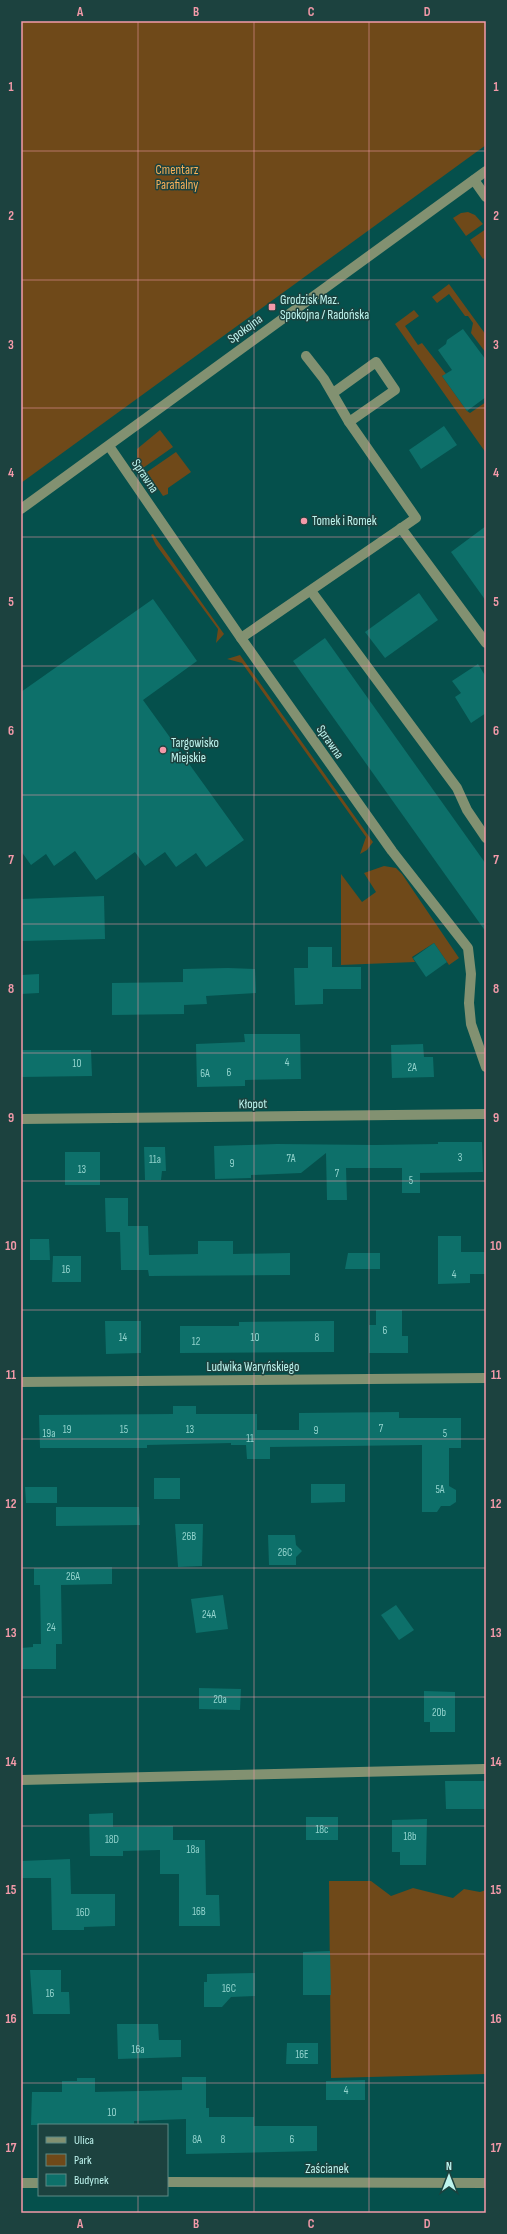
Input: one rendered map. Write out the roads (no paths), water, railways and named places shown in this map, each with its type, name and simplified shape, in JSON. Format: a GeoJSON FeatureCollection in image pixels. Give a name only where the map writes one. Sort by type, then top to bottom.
{"type":"FeatureCollection","features":[{"type":"Feature","properties":{"kind":"street","name":"Spokojna"},"geometry":{"type":"LineString","coordinates":[[21,508],[109,446],[486,171]]}},
{"type":"Feature","properties":{"kind":"street"},"geometry":{"type":"LineString","coordinates":[[474,180],[486,197]]}},
{"type":"Feature","properties":{"kind":"street"},"geometry":{"type":"LineString","coordinates":[[241,638],[416,518],[350,422],[333,393],[306,356]]}},
{"type":"Feature","properties":{"kind":"street"},"geometry":{"type":"LineString","coordinates":[[333,393],[376,362],[395,390],[350,422]]}},
{"type":"Feature","properties":{"kind":"street","name":"Sprawna"},"geometry":{"type":"LineString","coordinates":[[109,446],[241,638],[392,851],[468,948],[471,974],[469,1003],[471,1024],[486,1067]]}},
{"type":"Feature","properties":{"kind":"street"},"geometry":{"type":"LineString","coordinates":[[401,528],[486,643]]}},
{"type":"Feature","properties":{"kind":"street"},"geometry":{"type":"LineString","coordinates":[[310,591],[457,788],[467,810],[486,838]]}},
{"type":"Feature","properties":{"kind":"street","name":"Kłopot"},"geometry":{"type":"LineString","coordinates":[[21,1120],[486,1114]]}},
{"type":"Feature","properties":{"kind":"street","name":"Ludwika Waryńskiego"},"geometry":{"type":"LineString","coordinates":[[21,1382],[486,1378]]}},
{"type":"Feature","properties":{"kind":"street"},"geometry":{"type":"LineString","coordinates":[[21,1780],[484,1769]]}},
{"type":"Feature","properties":{"kind":"street","name":"Zaścianek"},"geometry":{"type":"LineString","coordinates":[[168,2182],[486,2183]]}},
{"type":"Feature","properties":{"kind":"street"},"geometry":{"type":"LineString","coordinates":[[21,2183],[38,2183]]}},
{"type":"Feature","properties":{"kind":"place","name":"Grodzisk Maz. Spokojna / Radońska"},"geometry":{"type":"Point","coordinates":[272,307]}},
{"type":"Feature","properties":{"kind":"place","name":"Tomek i Romek"},"geometry":{"type":"Point","coordinates":[304,521]}},
{"type":"Feature","properties":{"kind":"place","name":"Targowisko Miejskie"},"geometry":{"type":"Point","coordinates":[163,750]}},
{"type":"Feature","properties":{"kind":"park label","name":"Cmentarz Parafialny"},"geometry":{"type":"Point","coordinates":[177,178]}}]}
